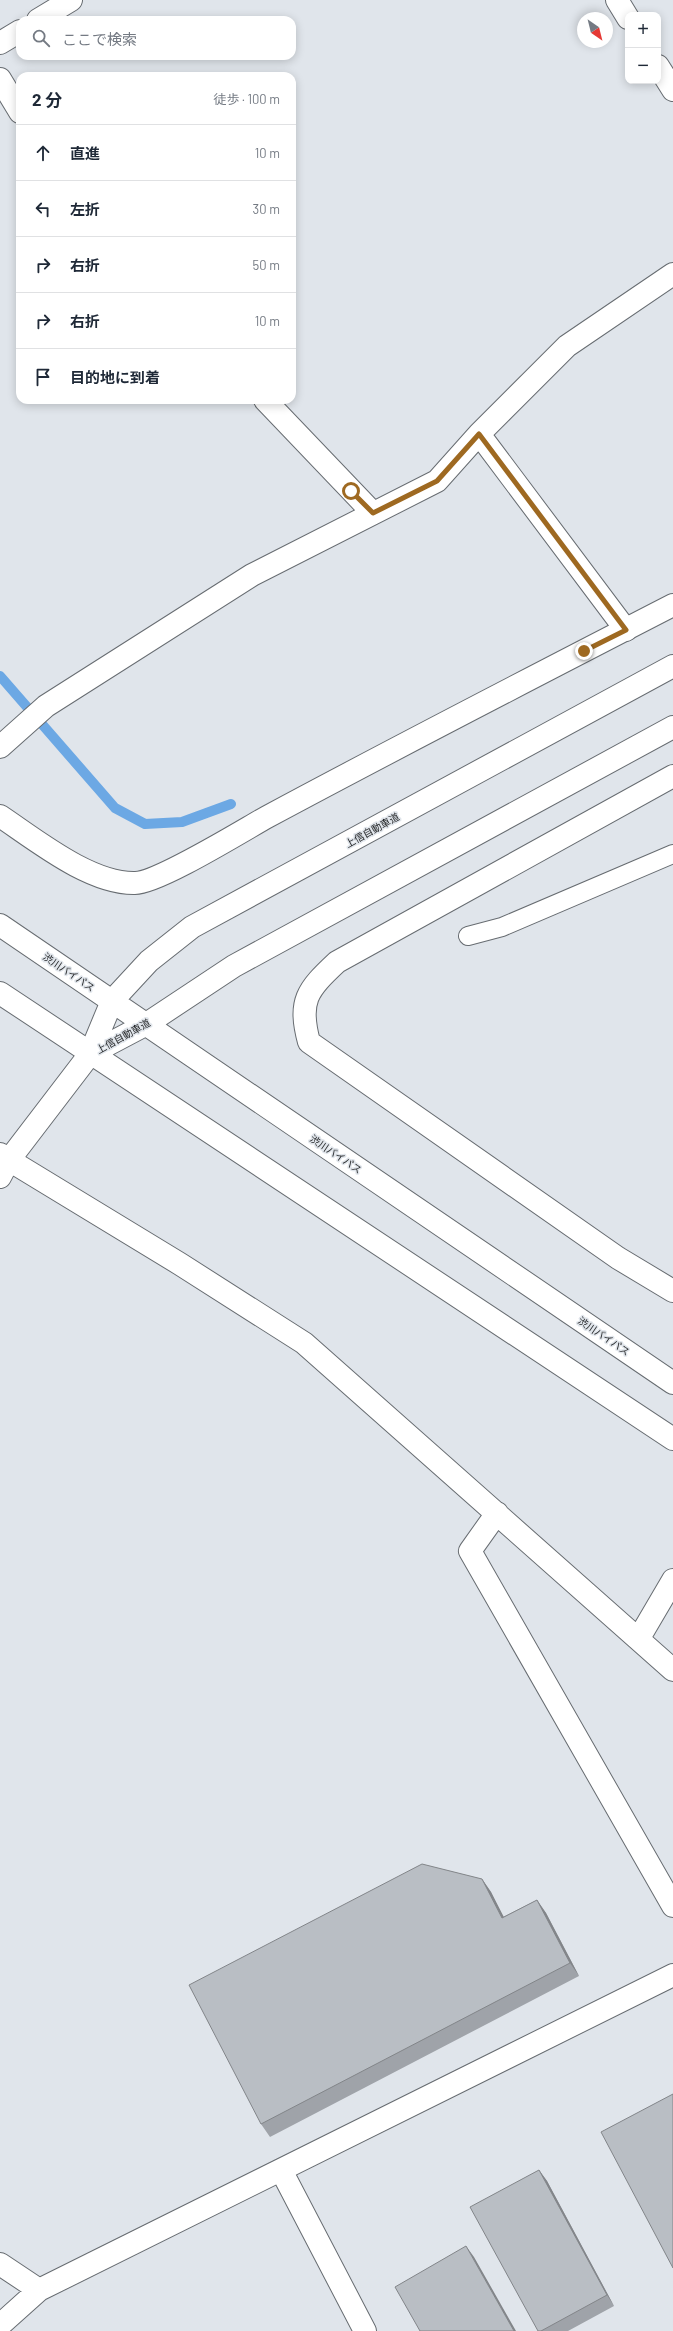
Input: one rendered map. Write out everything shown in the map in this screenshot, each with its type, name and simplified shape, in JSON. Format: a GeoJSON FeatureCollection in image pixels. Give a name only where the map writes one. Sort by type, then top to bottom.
{"type":"FeatureCollection","features":[{"type":"Feature","properties":{"kind":"main road"},"geometry":{"type":"LineString","coordinates":[[45,16],[71,0]]}},
{"type":"Feature","properties":{"kind":"main road"},"geometry":{"type":"LineString","coordinates":[[617,0],[625,13]]}},
{"type":"Feature","properties":{"kind":"main road"},"geometry":{"type":"LineString","coordinates":[[0,43],[16,33]]}},
{"type":"Feature","properties":{"kind":"main road"},"geometry":{"type":"LineString","coordinates":[[661,71],[673,90]]}},
{"type":"Feature","properties":{"kind":"main road"},"geometry":{"type":"LineString","coordinates":[[0,79],[16,105]]}},
{"type":"Feature","properties":{"kind":"main road"},"geometry":{"type":"LineString","coordinates":[[0,747],[46,706],[246,579],[437,481],[479,434],[567,346],[673,274]]}},
{"type":"Feature","properties":{"kind":"main road"},"geometry":{"type":"LineString","coordinates":[[269,404],[373,513]]}},
{"type":"Feature","properties":{"kind":"main road"},"geometry":{"type":"LineString","coordinates":[[479,434],[626,630]]}},
{"type":"Feature","properties":{"kind":"main road"},"geometry":{"type":"LineString","coordinates":[[0,816],[68,862],[112,880],[136,884],[165,873],[276,812],[673,605]]}},
{"type":"Feature","properties":{"kind":"main road","name":"上信自動車道"},"geometry":{"type":"LineString","coordinates":[[90,1054],[112,1001],[149,961],[192,927],[673,666]]}},
{"type":"Feature","properties":{"kind":"main road","name":"上信自動車道"},"geometry":{"type":"LineString","coordinates":[[90,1054],[145,1025],[234,966],[673,727]]}},
{"type":"Feature","properties":{"kind":"main road"},"geometry":{"type":"LineString","coordinates":[[673,776],[337,962],[320,977],[306,996],[303,1021],[309,1042],[618,1258],[673,1291]]}},
{"type":"Feature","properties":{"kind":"main road","name":"渋川バイパス"},"geometry":{"type":"LineString","coordinates":[[0,925],[673,1383]]}},
{"type":"Feature","properties":{"kind":"main road"},"geometry":{"type":"LineString","coordinates":[[0,993],[673,1439]]}},
{"type":"Feature","properties":{"kind":"main road"},"geometry":{"type":"LineString","coordinates":[[90,1054],[3,1164],[180,1264],[304,1343],[639,1638],[673,1670]]}},
{"type":"Feature","properties":{"kind":"main road"},"geometry":{"type":"LineString","coordinates":[[497,1513],[470,1551],[673,1906]]}},
{"type":"Feature","properties":{"kind":"main road"},"geometry":{"type":"LineString","coordinates":[[639,1638],[673,1580]]}},
{"type":"Feature","properties":{"kind":"main road"},"geometry":{"type":"LineString","coordinates":[[0,2325],[39,2290],[673,1975]]}},
{"type":"Feature","properties":{"kind":"main road"},"geometry":{"type":"LineString","coordinates":[[281,2170],[366,2331]]}},
{"type":"Feature","properties":{"kind":"main road"},"geometry":{"type":"LineString","coordinates":[[0,2264],[39,2290]]}},
{"type":"Feature","properties":{"kind":"lane"},"geometry":{"type":"LineString","coordinates":[[468,936],[502,926],[673,854]]}},
{"type":"Feature","properties":{"kind":"building"},"geometry":{"type":"Polygon","coordinates":[[[422,1864],[482,1879],[502,1918],[537,1900],[570,1963],[261,2124],[189,1985],[422,1864]]]}},
{"type":"Feature","properties":{"kind":"building"},"geometry":{"type":"Polygon","coordinates":[[[673,2094],[673,2268],[601,2132],[673,2094]]]}},
{"type":"Feature","properties":{"kind":"building"},"geometry":{"type":"Polygon","coordinates":[[[539,2170],[607,2295],[541,2331],[538,2331],[470,2207],[539,2170]]]}},
{"type":"Feature","properties":{"kind":"building"},"geometry":{"type":"Polygon","coordinates":[[[466,2246],[514,2331],[420,2331],[395,2287],[466,2246]]]}},
{"type":"Feature","properties":{"kind":"waterway"},"geometry":{"type":"LineString","coordinates":[[0,676],[115,808],[145,824],[182,822],[231,804]]}},
{"type":"Feature","properties":{"kind":"route"},"geometry":{"type":"LineString","coordinates":[[351,491],[373,513],[437,481],[479,434],[626,630],[584,651]]}}]}
